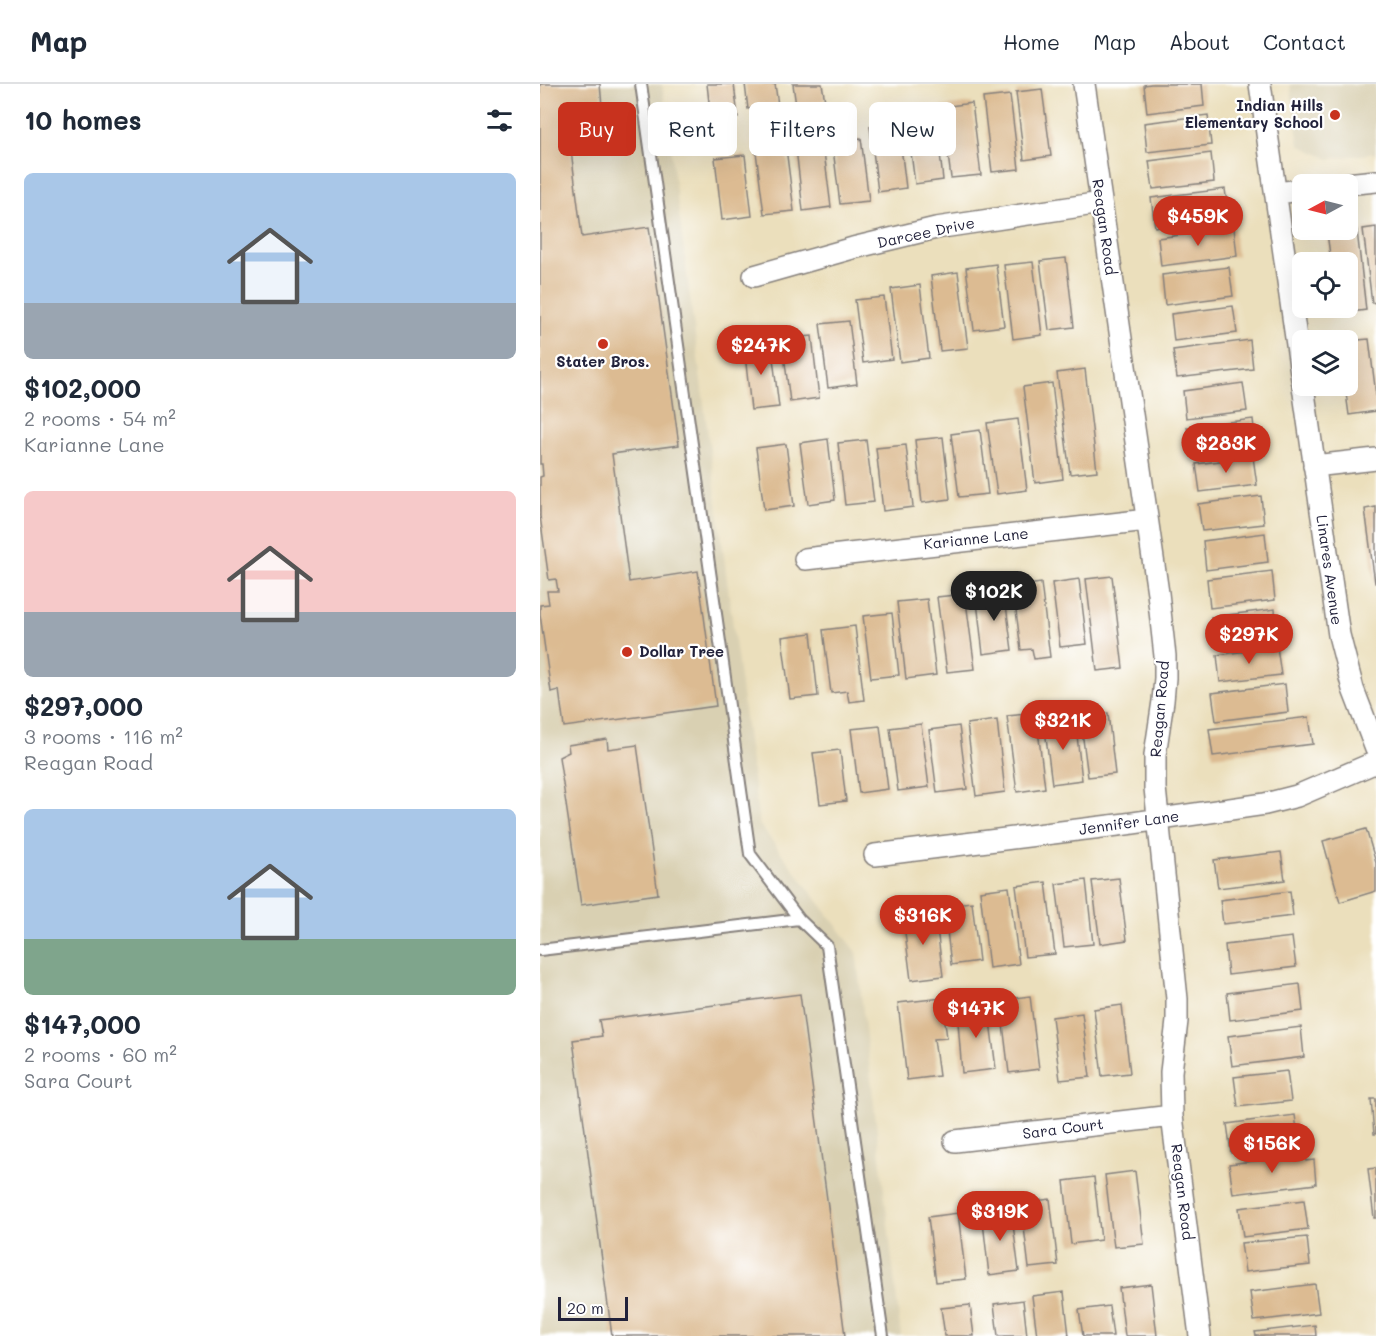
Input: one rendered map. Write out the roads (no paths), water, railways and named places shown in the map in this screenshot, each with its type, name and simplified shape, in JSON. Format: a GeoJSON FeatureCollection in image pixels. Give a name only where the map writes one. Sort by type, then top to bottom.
{"type":"FeatureCollection","features":[{"type":"Feature","properties":{"kind":"street","name":"Reagan Road"},"geometry":{"type":"LineString","coordinates":[[1084,84],[1165,656],[1163,701],[1155,755],[1155,788],[1178,999],[1171,1072],[1172,1116],[1200,1336]]}},
{"type":"Feature","properties":{"kind":"street"},"geometry":{"type":"LineString","coordinates":[[1260,84],[1295,330]]}},
{"type":"Feature","properties":{"kind":"street"},"geometry":{"type":"LineString","coordinates":[[1358,183],[1376,181]]}},
{"type":"Feature","properties":{"kind":"street"},"geometry":{"type":"LineString","coordinates":[[1276,194],[1292,192]]}},
{"type":"Feature","properties":{"kind":"street","name":"Darcee Drive"},"geometry":{"type":"LineString","coordinates":[[754,276],[936,228],[1101,203]]}},
{"type":"Feature","properties":{"kind":"street","name":"Linares Avenue"},"geometry":{"type":"LineString","coordinates":[[1304,396],[1339,635],[1353,689],[1376,749]]}},
{"type":"Feature","properties":{"kind":"street"},"geometry":{"type":"LineString","coordinates":[[1314,466],[1376,459]]}},
{"type":"Feature","properties":{"kind":"street","name":"Karianne Lane"},"geometry":{"type":"LineString","coordinates":[[805,558],[1147,520]]}},
{"type":"Feature","properties":{"kind":"street","name":"Jennifer Lane"},"geometry":{"type":"LineString","coordinates":[[875,855],[1265,804],[1297,796],[1376,762]]}},
{"type":"Feature","properties":{"kind":"street","name":"Sara Court"},"geometry":{"type":"LineString","coordinates":[[955,1141],[1172,1116]]}},
{"type":"Feature","properties":{"kind":"lane"},"geometry":{"type":"LineString","coordinates":[[641,84],[750,854],[799,919],[827,946],[883,1336]]}},
{"type":"Feature","properties":{"kind":"lane"},"geometry":{"type":"LineString","coordinates":[[540,950],[799,919]]}},
{"type":"Feature","properties":{"kind":"place","name":"Indian Hills Elementary School"},"geometry":{"type":"Point","coordinates":[1335,115]}},
{"type":"Feature","properties":{"kind":"place","name":"Stater Bros."},"geometry":{"type":"Point","coordinates":[603,344]}},
{"type":"Feature","properties":{"kind":"place","name":"Dollar Tree"},"geometry":{"type":"Point","coordinates":[627,652]}}]}
